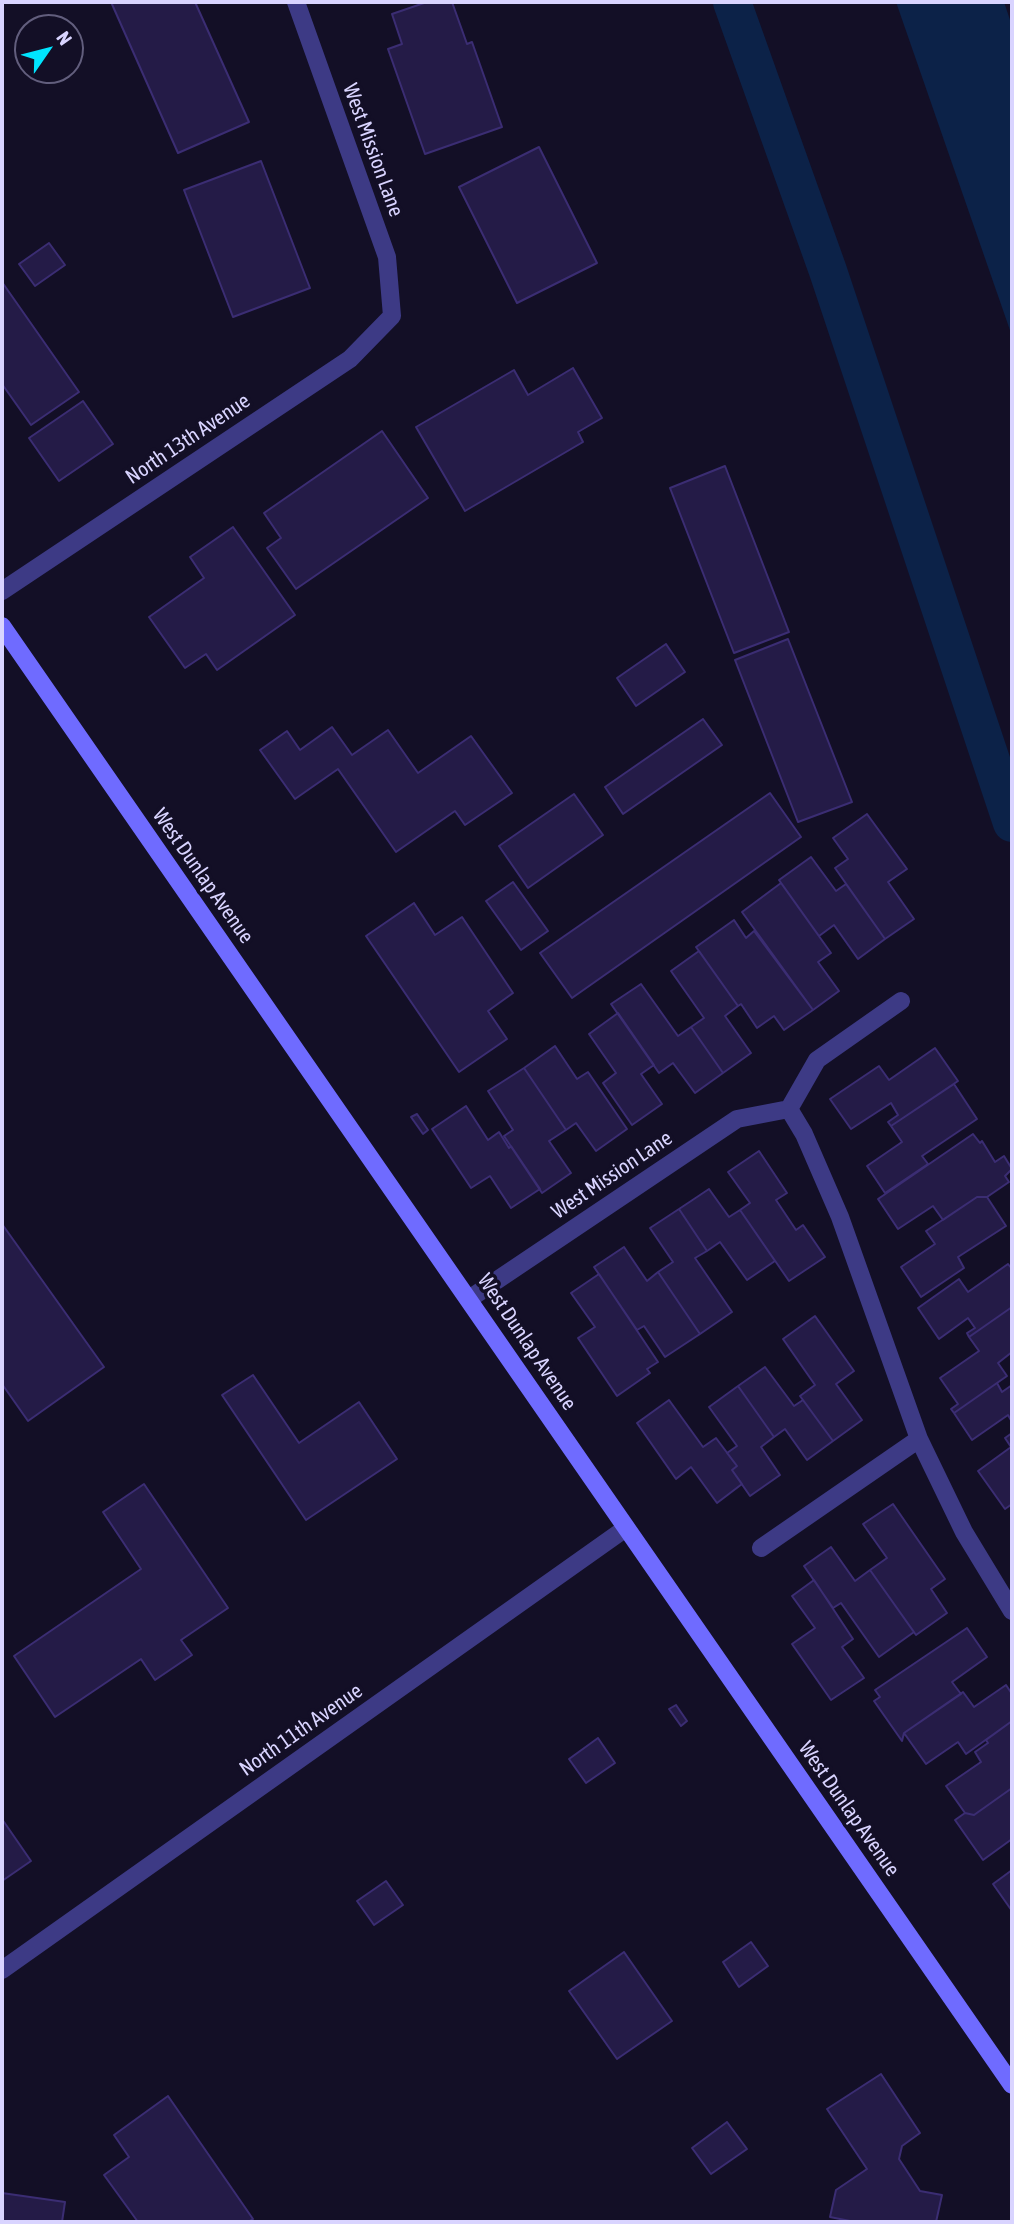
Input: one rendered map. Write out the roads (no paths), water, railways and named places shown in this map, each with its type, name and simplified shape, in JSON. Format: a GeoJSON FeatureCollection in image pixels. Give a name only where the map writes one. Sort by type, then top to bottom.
{"type":"FeatureCollection","features":[{"type":"Feature","properties":{"kind":"main road","name":"West Dunlap Avenue"},"geometry":{"type":"LineString","coordinates":[[2,626],[1012,2085]]}},
{"type":"Feature","properties":{"kind":"street","name":"West Mission Lane"},"geometry":{"type":"LineString","coordinates":[[296,2],[387,257],[392,316]]}},
{"type":"Feature","properties":{"kind":"street","name":"North 13th Avenue"},"geometry":{"type":"LineString","coordinates":[[2,591],[350,359],[392,316]]}},
{"type":"Feature","properties":{"kind":"street"},"geometry":{"type":"LineString","coordinates":[[901,1001],[817,1060],[789,1109],[804,1134],[839,1217],[919,1439],[964,1532],[1012,1611]]}},
{"type":"Feature","properties":{"kind":"street","name":"West Mission Lane"},"geometry":{"type":"LineString","coordinates":[[470,1299],[737,1119],[789,1109]]}},
{"type":"Feature","properties":{"kind":"street"},"geometry":{"type":"LineString","coordinates":[[761,1548],[919,1439]]}},
{"type":"Feature","properties":{"kind":"street","name":"North 11th Avenue"},"geometry":{"type":"LineString","coordinates":[[2,1970],[626,1528]]}},
{"type":"Feature","properties":{"kind":"water"},"geometry":{"type":"Polygon","coordinates":[[[896,2],[1004,2],[1012,26],[1012,336],[896,2]]]}},
{"type":"Feature","properties":{"kind":"waterway"},"geometry":{"type":"LineString","coordinates":[[732,2],[828,271],[1012,823]]}}]}
